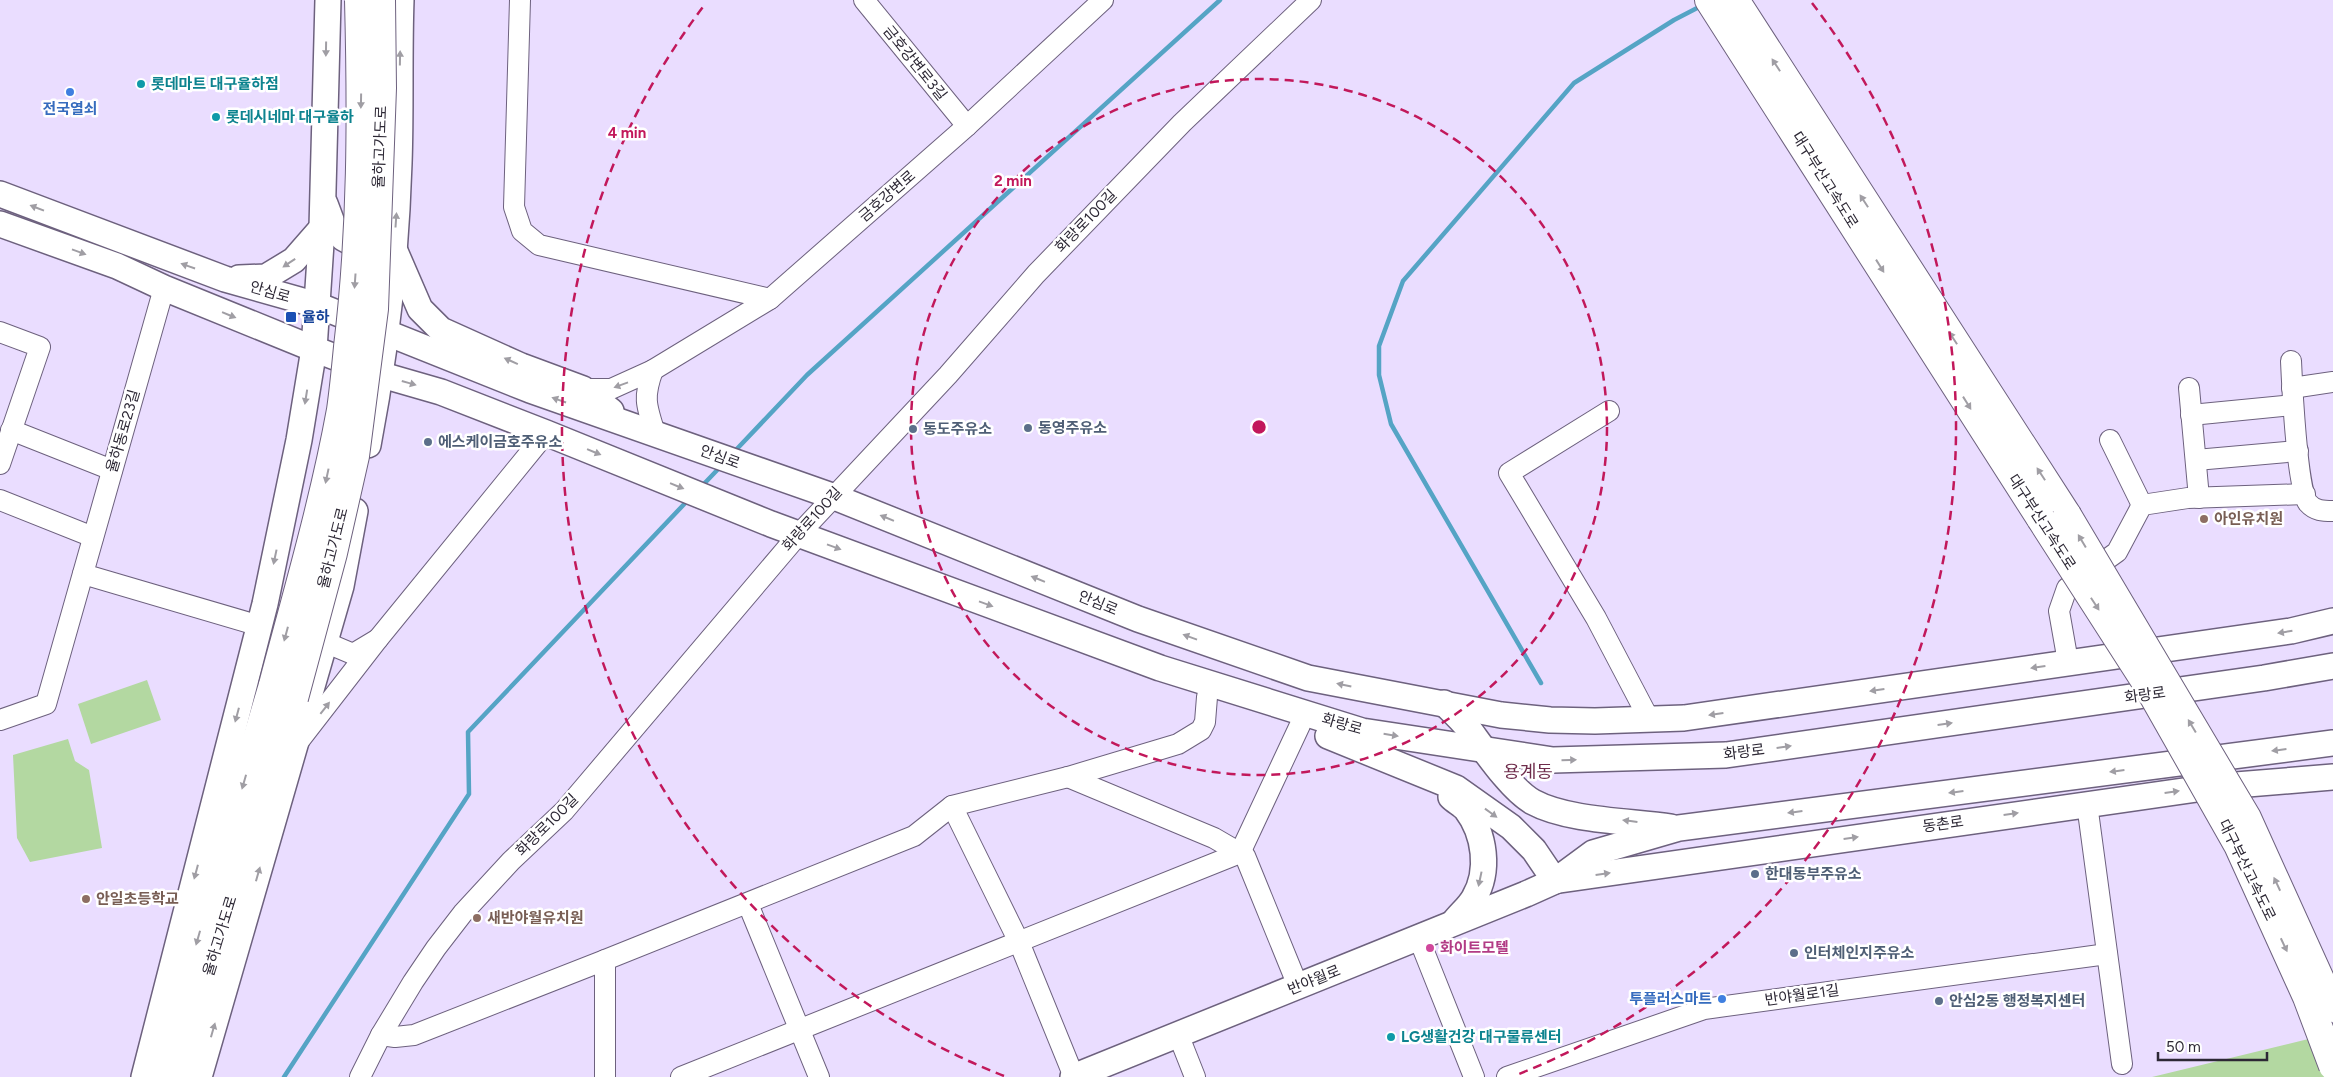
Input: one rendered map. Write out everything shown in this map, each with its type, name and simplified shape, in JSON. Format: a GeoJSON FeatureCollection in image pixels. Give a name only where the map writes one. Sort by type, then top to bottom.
{"type":"FeatureCollection","features":[{"type":"Feature","properties":{"kind":"highway","name":"율하고가도로"},"geometry":{"type":"LineString","coordinates":[[179,1077],[283,692],[341,409],[360,219],[362,95],[359,0]]}},
{"type":"Feature","properties":{"kind":"highway","name":"율하고가도로"},"geometry":{"type":"LineString","coordinates":[[157,1077],[283,692],[333,553],[355,456],[374,309],[382,88],[380,0]]}},
{"type":"Feature","properties":{"kind":"highway","name":"대구부산고속도로"},"geometry":{"type":"LineString","coordinates":[[1709,0],[1738,18],[2067,515],[2247,818],[2333,1008]]}},
{"type":"Feature","properties":{"kind":"highway","name":"대구부산고속도로"},"geometry":{"type":"LineString","coordinates":[[1738,18],[2041,519],[2144,681],[2238,845],[2307,997],[2333,1066]]}},
{"type":"Feature","properties":{"kind":"main road"},"geometry":{"type":"LineString","coordinates":[[144,1077],[260,626],[298,447],[314,349],[326,309],[322,228],[328,0]]}},
{"type":"Feature","properties":{"kind":"main road"},"geometry":{"type":"LineString","coordinates":[[199,1077],[341,586],[382,375],[394,249],[399,163],[401,0]]}},
{"type":"Feature","properties":{"kind":"main road","name":"안심로"},"geometry":{"type":"LineString","coordinates":[[0,194],[224,279],[326,309],[530,390],[832,496],[1138,619],[1264,664],[1308,678],[1444,703]]}},
{"type":"Feature","properties":{"kind":"main road"},"geometry":{"type":"LineString","coordinates":[[323,197],[334,228],[343,238],[365,250],[394,249]]}},
{"type":"Feature","properties":{"kind":"main road"},"geometry":{"type":"LineString","coordinates":[[0,224],[117,266],[164,288],[314,349],[382,375],[441,392],[546,432],[772,524],[1160,668],[1207,697],[1300,725],[1417,771],[1456,788],[1511,827],[1534,850],[1555,881],[1593,853],[1678,828],[2331,742]]}},
{"type":"Feature","properties":{"kind":"main road"},"geometry":{"type":"LineString","coordinates":[[224,279],[266,277],[294,260],[322,228]]}},
{"type":"Feature","properties":{"kind":"main road"},"geometry":{"type":"LineString","coordinates":[[394,249],[420,309],[442,330],[521,366],[583,389],[630,425]]}},
{"type":"Feature","properties":{"kind":"main road"},"geometry":{"type":"LineString","coordinates":[[298,447],[316,444],[341,444],[348,447],[362,472]]}},
{"type":"Feature","properties":{"kind":"main road"},"geometry":{"type":"LineString","coordinates":[[1444,703],[1501,715],[1550,720],[1649,719],[1709,715],[2291,631],[2333,621]]}},
{"type":"Feature","properties":{"kind":"main road","name":"화랑로"},"geometry":{"type":"LineString","coordinates":[[1160,668],[1362,731],[1553,760],[1726,755],[2264,678],[2333,666]]}},
{"type":"Feature","properties":{"kind":"main road"},"geometry":{"type":"LineString","coordinates":[[1444,703],[1467,726],[1482,749],[1532,802],[1568,815],[1678,828]]}},
{"type":"Feature","properties":{"kind":"main road"},"geometry":{"type":"LineString","coordinates":[[1417,771],[1465,809],[1477,830],[1484,853],[1481,883],[1474,899],[1450,926]]}},
{"type":"Feature","properties":{"kind":"main road","name":"동촌로"},"geometry":{"type":"LineString","coordinates":[[1555,881],[2211,787],[2333,777]]}},
{"type":"Feature","properties":{"kind":"main road","name":"반야월로"},"geometry":{"type":"LineString","coordinates":[[1073,1077],[1419,939],[1555,881]]}},
{"type":"Feature","properties":{"kind":"street"},"geometry":{"type":"LineString","coordinates":[[520,0],[514,207],[522,231],[540,245],[770,299]]}},
{"type":"Feature","properties":{"kind":"street","name":"금호강변로3길"},"geometry":{"type":"LineString","coordinates":[[864,0],[967,126]]}},
{"type":"Feature","properties":{"kind":"street","name":"금호강변로"},"geometry":{"type":"LineString","coordinates":[[583,389],[611,389],[653,370],[770,299],[967,126],[1103,0]]}},
{"type":"Feature","properties":{"kind":"street","name":"화랑로100길"},"geometry":{"type":"LineString","coordinates":[[360,1077],[381,1035],[436,948],[463,913],[512,861],[564,811],[832,496],[948,375],[1062,246],[1182,122],[1311,0]]}},
{"type":"Feature","properties":{"kind":"street","name":"율하동로23길"},"geometry":{"type":"LineString","coordinates":[[0,720],[46,704],[164,288]]}},
{"type":"Feature","properties":{"kind":"street"},"geometry":{"type":"LineString","coordinates":[[0,332],[40,348],[0,464]]}},
{"type":"Feature","properties":{"kind":"street"},"geometry":{"type":"LineString","coordinates":[[2291,361],[2292,396],[2300,478],[2307,502],[2319,511],[2333,511]]}},
{"type":"Feature","properties":{"kind":"street"},"geometry":{"type":"LineString","coordinates":[[653,370],[646,390],[648,413],[655,433]]}},
{"type":"Feature","properties":{"kind":"street"},"geometry":{"type":"LineString","coordinates":[[2191,415],[2292,396],[2333,382]]}},
{"type":"Feature","properties":{"kind":"street"},"geometry":{"type":"LineString","coordinates":[[2189,388],[2199,498]]}},
{"type":"Feature","properties":{"kind":"street"},"geometry":{"type":"LineString","coordinates":[[1609,410],[1508,473],[1596,618],[1649,719]]}},
{"type":"Feature","properties":{"kind":"street"},"geometry":{"type":"LineString","coordinates":[[11,430],[112,470]]}},
{"type":"Feature","properties":{"kind":"street"},"geometry":{"type":"LineString","coordinates":[[295,747],[378,639],[546,432]]}},
{"type":"Feature","properties":{"kind":"street"},"geometry":{"type":"LineString","coordinates":[[2110,440],[2142,505]]}},
{"type":"Feature","properties":{"kind":"street"},"geometry":{"type":"LineString","coordinates":[[2196,460],[2298,451]]}},
{"type":"Feature","properties":{"kind":"street"},"geometry":{"type":"LineString","coordinates":[[2142,505],[2199,498],[2305,494]]}},
{"type":"Feature","properties":{"kind":"street"},"geometry":{"type":"LineString","coordinates":[[0,500],[93,537]]}},
{"type":"Feature","properties":{"kind":"street"},"geometry":{"type":"LineString","coordinates":[[2068,662],[2059,611],[2067,588],[2117,552],[2142,505]]}},
{"type":"Feature","properties":{"kind":"street"},"geometry":{"type":"LineString","coordinates":[[83,574],[260,626]]}},
{"type":"Feature","properties":{"kind":"street"},"geometry":{"type":"LineString","coordinates":[[326,638],[334,646],[353,654],[378,639]]}},
{"type":"Feature","properties":{"kind":"street"},"geometry":{"type":"LineString","coordinates":[[381,1035],[395,1037],[414,1035],[748,904],[914,836],[952,806],[1068,777],[1178,744],[1202,730],[1206,722],[1207,697]]}},
{"type":"Feature","properties":{"kind":"street"},"geometry":{"type":"LineString","coordinates":[[681,1077],[1240,853],[1300,725]]}},
{"type":"Feature","properties":{"kind":"street"},"geometry":{"type":"LineString","coordinates":[[1068,777],[1214,838],[1245,856],[1298,986]]}},
{"type":"Feature","properties":{"kind":"street"},"geometry":{"type":"LineString","coordinates":[[2087,804],[2122,1064]]}},
{"type":"Feature","properties":{"kind":"street"},"geometry":{"type":"LineString","coordinates":[[952,806],[1019,942],[1073,1077]]}},
{"type":"Feature","properties":{"kind":"street"},"geometry":{"type":"LineString","coordinates":[[748,904],[819,1077]]}},
{"type":"Feature","properties":{"kind":"street"},"geometry":{"type":"LineString","coordinates":[[1419,939],[1474,1077]]}},
{"type":"Feature","properties":{"kind":"street","name":"반야월로1길"},"geometry":{"type":"LineString","coordinates":[[1507,1077],[1704,1009],[2107,954]]}},
{"type":"Feature","properties":{"kind":"street"},"geometry":{"type":"LineString","coordinates":[[605,960],[605,1077]]}},
{"type":"Feature","properties":{"kind":"street"},"geometry":{"type":"LineString","coordinates":[[1178,1034],[1195,1077]]}},
{"type":"Feature","properties":{"kind":"green space"},"geometry":{"type":"Polygon","coordinates":[[[147,680],[161,720],[91,744],[78,704],[147,680]]]}},
{"type":"Feature","properties":{"kind":"green space"},"geometry":{"type":"Polygon","coordinates":[[[68,739],[75,761],[89,770],[102,848],[30,862],[17,838],[13,755],[68,739]]]}},
{"type":"Feature","properties":{"kind":"green space"},"geometry":{"type":"Polygon","coordinates":[[[2333,1033],[2333,1075],[2325,1077],[2152,1077],[2333,1033]]]}},
{"type":"Feature","properties":{"kind":"waterway"},"geometry":{"type":"LineString","coordinates":[[734,452],[807,375],[1220,0]]}},
{"type":"Feature","properties":{"kind":"waterway"},"geometry":{"type":"LineString","coordinates":[[1541,683],[1391,424],[1379,375],[1379,346],[1403,281],[1574,83],[1674,20],[1701,6]]}},
{"type":"Feature","properties":{"kind":"waterway"},"geometry":{"type":"LineString","coordinates":[[701,487],[722,465]]}},
{"type":"Feature","properties":{"kind":"waterway"},"geometry":{"type":"LineString","coordinates":[[284,1077],[469,794],[468,732],[689,499]]}},
{"type":"Feature","properties":{"kind":"place","name":"롯데마트 대구율하점"},"geometry":{"type":"Point","coordinates":[141,84]}},
{"type":"Feature","properties":{"kind":"place","name":"전국열쇠"},"geometry":{"type":"Point","coordinates":[70,92]}},
{"type":"Feature","properties":{"kind":"place","name":"롯데시네마 대구율하"},"geometry":{"type":"Point","coordinates":[216,117]}},
{"type":"Feature","properties":{"kind":"place","name":"율하"},"geometry":{"type":"Point","coordinates":[291,317]}},
{"type":"Feature","properties":{"kind":"place","name":"동영주유소"},"geometry":{"type":"Point","coordinates":[1028,428]}},
{"type":"Feature","properties":{"kind":"place","name":"동도주유소"},"geometry":{"type":"Point","coordinates":[913,429]}},
{"type":"Feature","properties":{"kind":"place","name":"에스케이금호주유소"},"geometry":{"type":"Point","coordinates":[428,442]}},
{"type":"Feature","properties":{"kind":"place","name":"아인유치원"},"geometry":{"type":"Point","coordinates":[2204,519]}},
{"type":"Feature","properties":{"kind":"place","name":"한대동부주유소"},"geometry":{"type":"Point","coordinates":[1755,874]}},
{"type":"Feature","properties":{"kind":"place","name":"안일초등학교"},"geometry":{"type":"Point","coordinates":[86,899]}},
{"type":"Feature","properties":{"kind":"place","name":"새반야월유치원"},"geometry":{"type":"Point","coordinates":[477,918]}},
{"type":"Feature","properties":{"kind":"place","name":"화이트모텔"},"geometry":{"type":"Point","coordinates":[1430,948]}},
{"type":"Feature","properties":{"kind":"place","name":"인터체인지주유소"},"geometry":{"type":"Point","coordinates":[1794,953]}},
{"type":"Feature","properties":{"kind":"place","name":"투플러스마트"},"geometry":{"type":"Point","coordinates":[1722,999]}},
{"type":"Feature","properties":{"kind":"place","name":"안심2동 행정복지센터"},"geometry":{"type":"Point","coordinates":[1939,1001]}},
{"type":"Feature","properties":{"kind":"place","name":"LG생활건강 대구물류센터"},"geometry":{"type":"Point","coordinates":[1391,1037]}},
{"type":"Feature","properties":{"kind":"district","name":"용계동"},"geometry":{"type":"Point","coordinates":[1528,772]}}]}
